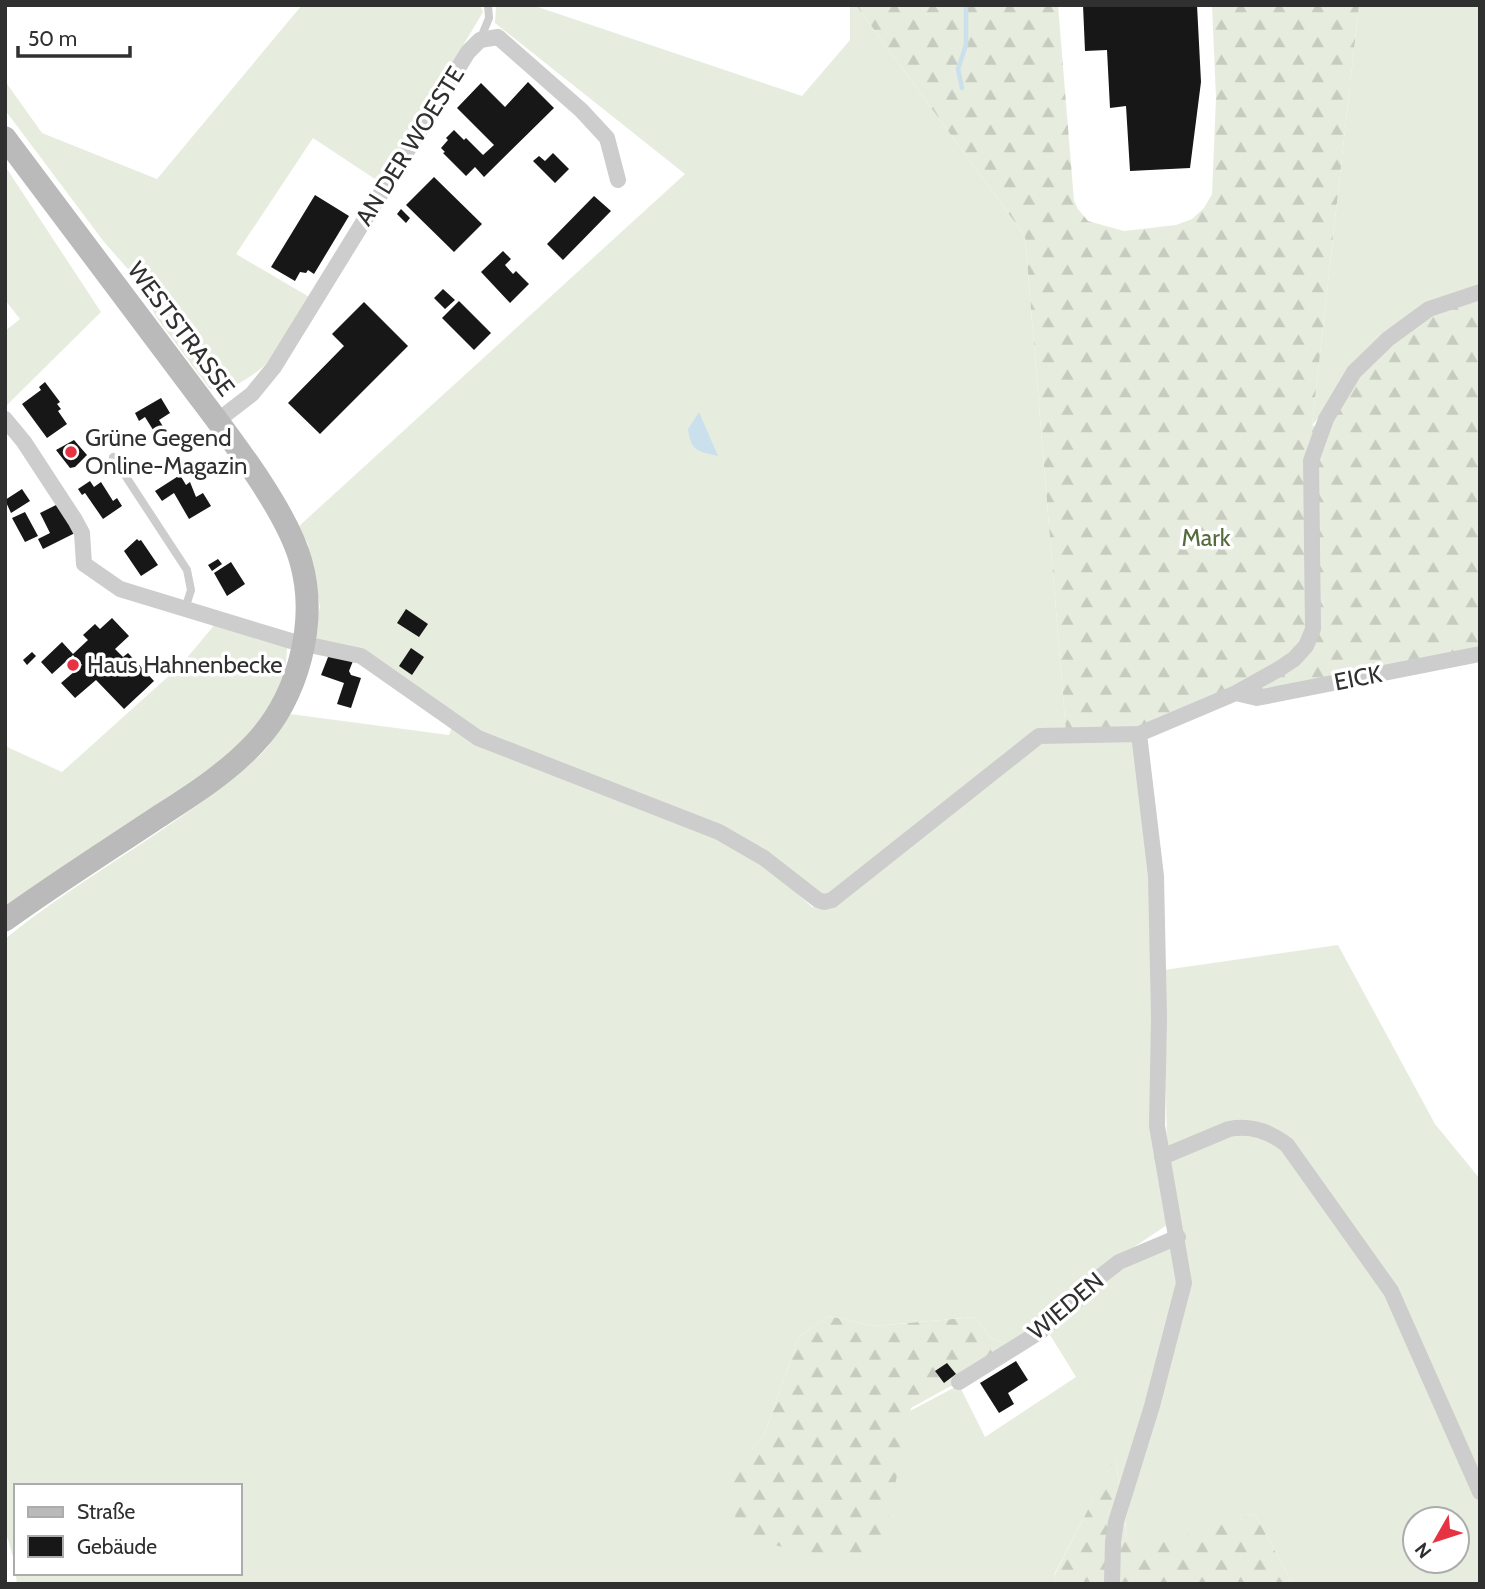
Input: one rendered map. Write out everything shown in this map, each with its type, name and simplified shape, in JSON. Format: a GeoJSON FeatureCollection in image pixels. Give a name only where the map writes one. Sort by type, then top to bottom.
{"type":"FeatureCollection","features":[{"type":"Feature","properties":{"kind":"main road","name":"WESTSTRASSE"},"geometry":{"type":"LineString","coordinates":[[5,138],[217,421],[278,511],[302,562],[308,612],[304,643],[294,679],[273,721],[255,743],[202,788],[5,920]]}},
{"type":"Feature","properties":{"kind":"street","name":"AN DER WOESTE"},"geometry":{"type":"LineString","coordinates":[[217,421],[252,394],[274,367],[468,52],[480,40],[498,37],[581,110],[607,138],[618,180]]}},
{"type":"Feature","properties":{"kind":"street"},"geometry":{"type":"LineString","coordinates":[[5,419],[75,520],[82,533],[84,564],[120,589],[291,641],[361,656],[478,738],[719,832],[764,858],[824,902],[832,900],[891,855],[1039,736],[1139,734],[1236,693],[1294,659],[1306,646],[1312,629],[1311,461],[1326,419],[1354,372],[1388,339],[1429,309],[1480,292]]}},
{"type":"Feature","properties":{"kind":"street","name":"EICK"},"geometry":{"type":"LineString","coordinates":[[1236,693],[1257,698],[1480,654]]}},
{"type":"Feature","properties":{"kind":"street"},"geometry":{"type":"LineString","coordinates":[[1112,1584],[1116,1522],[1184,1291],[1178,1237],[1157,1126],[1159,1017],[1156,876],[1139,734]]}},
{"type":"Feature","properties":{"kind":"street"},"geometry":{"type":"LineString","coordinates":[[1162,1157],[1229,1129],[1241,1127],[1265,1132],[1287,1145],[1391,1291],[1480,1492]]}},
{"type":"Feature","properties":{"kind":"street","name":"WIEDEN"},"geometry":{"type":"LineString","coordinates":[[959,1382],[1041,1332],[1119,1262],[1178,1237]]}},
{"type":"Feature","properties":{"kind":"lane"},"geometry":{"type":"LineString","coordinates":[[480,40],[489,18],[488,5]]}},
{"type":"Feature","properties":{"kind":"lane"},"geometry":{"type":"LineString","coordinates":[[113,457],[187,570],[191,590],[185,609]]}},
{"type":"Feature","properties":{"kind":"green space"},"geometry":{"type":"Polygon","coordinates":[[[302,5],[480,5],[483,12],[381,183],[313,138],[236,254],[311,298],[282,345],[266,364],[242,382],[216,390],[209,388],[157,318],[135,277],[104,242],[5,110],[5,81],[42,133],[157,179],[302,5]]]}},
{"type":"Feature","properties":{"kind":"green space"},"geometry":{"type":"Polygon","coordinates":[[[496,5],[532,5],[802,96],[850,40],[850,5],[856,5],[1025,236],[1066,732],[1037,733],[826,898],[766,854],[481,734],[361,653],[310,639],[320,607],[308,544],[298,527],[685,174],[495,23],[496,5]]]}},
{"type":"Feature","properties":{"kind":"green space","name":"Mark"},"geometry":{"type":"Polygon","coordinates":[[[856,5],[1058,5],[1074,201],[1088,221],[1124,231],[1176,225],[1192,219],[1204,208],[1212,194],[1216,98],[1212,5],[1359,5],[1312,426],[1328,423],[1354,377],[1431,313],[1480,296],[1480,652],[1264,694],[1239,688],[1138,732],[1066,732],[1025,236],[856,5]]]}},
{"type":"Feature","properties":{"kind":"green space"},"geometry":{"type":"Polygon","coordinates":[[[1359,5],[1480,5],[1480,287],[1352,370],[1312,426],[1359,5]]]}},
{"type":"Feature","properties":{"kind":"green space"},"geometry":{"type":"Polygon","coordinates":[[[5,166],[101,312],[5,407],[5,331],[20,319],[5,300],[5,166]]]}},
{"type":"Feature","properties":{"kind":"green space"},"geometry":{"type":"Polygon","coordinates":[[[216,623],[287,648],[282,685],[267,713],[228,756],[5,907],[5,746],[62,772],[181,665],[216,623]]]}},
{"type":"Feature","properties":{"kind":"green space"},"geometry":{"type":"Polygon","coordinates":[[[290,714],[449,735],[453,724],[763,862],[812,907],[828,908],[1040,740],[1138,737],[1150,878],[1167,1225],[1125,1253],[1038,1330],[1011,1345],[992,1339],[975,1317],[874,1326],[828,1316],[799,1337],[764,1435],[728,1481],[881,1548],[910,1411],[959,1385],[985,1437],[1076,1377],[1047,1330],[1123,1268],[1175,1241],[1182,1284],[1123,1506],[1115,1458],[1054,1575],[1056,1584],[17,1584],[16,1575],[242,1575],[242,1484],[14,1484],[14,1561],[5,1529],[5,939],[198,805],[263,753],[290,714]]]}},
{"type":"Feature","properties":{"kind":"green space"},"geometry":{"type":"Polygon","coordinates":[[[1338,945],[1435,1124],[1480,1179],[1480,1486],[1392,1289],[1289,1142],[1252,1123],[1167,1153],[1164,970],[1338,945]]]}},
{"type":"Feature","properties":{"kind":"green space"},"geometry":{"type":"Polygon","coordinates":[[[1251,1131],[1286,1146],[1390,1291],[1480,1495],[1480,1584],[1293,1584],[1255,1514],[1148,1548],[1127,1537],[1125,1521],[1188,1286],[1167,1158],[1211,1138],[1251,1131]]]}},
{"type":"Feature","properties":{"kind":"green space"},"geometry":{"type":"Polygon","coordinates":[[[828,1316],[874,1326],[975,1317],[992,1339],[1011,1345],[958,1382],[911,1408],[882,1548],[849,1563],[758,1541],[736,1520],[728,1480],[764,1435],[799,1337],[828,1316]]]}},
{"type":"Feature","properties":{"kind":"green space"},"geometry":{"type":"Polygon","coordinates":[[[1115,1457],[1127,1537],[1148,1547],[1255,1514],[1293,1584],[1056,1584],[1054,1576],[1115,1457]]]}},
{"type":"Feature","properties":{"kind":"water"},"geometry":{"type":"Polygon","coordinates":[[[699,412],[718,456],[697,449],[691,442],[688,429],[699,412]]]}},
{"type":"Feature","properties":{"kind":"building"},"geometry":{"type":"Polygon","coordinates":[[[1083,5],[1197,5],[1201,82],[1190,168],[1130,171],[1126,106],[1110,108],[1107,50],[1085,51],[1083,5]]]}},
{"type":"Feature","properties":{"kind":"building"},"geometry":{"type":"Polygon","coordinates":[[[528,82],[554,108],[484,177],[475,167],[466,176],[443,153],[445,152],[441,148],[448,140],[446,138],[454,130],[483,155],[494,145],[457,108],[481,83],[505,107],[528,82]]]}},
{"type":"Feature","properties":{"kind":"building"},"geometry":{"type":"Polygon","coordinates":[[[553,153],[569,169],[555,183],[533,161],[539,156],[545,161],[553,153]]]}},
{"type":"Feature","properties":{"kind":"building"},"geometry":{"type":"Polygon","coordinates":[[[434,177],[482,224],[454,252],[406,205],[434,177]]]}},
{"type":"Feature","properties":{"kind":"building"},"geometry":{"type":"Polygon","coordinates":[[[315,195],[349,216],[314,274],[308,270],[306,273],[300,272],[295,281],[271,267],[315,195]]]}},
{"type":"Feature","properties":{"kind":"building"},"geometry":{"type":"Polygon","coordinates":[[[594,196],[611,211],[563,260],[547,244],[594,196]]]}},
{"type":"Feature","properties":{"kind":"building"},"geometry":{"type":"Polygon","coordinates":[[[401,209],[410,218],[406,223],[397,214],[401,209]]]}},
{"type":"Feature","properties":{"kind":"building"},"geometry":{"type":"Polygon","coordinates":[[[503,251],[511,259],[505,265],[513,274],[516,271],[529,284],[510,303],[481,272],[503,251]]]}},
{"type":"Feature","properties":{"kind":"building"},"geometry":{"type":"Polygon","coordinates":[[[443,289],[455,300],[445,309],[434,298],[443,289]]]}},
{"type":"Feature","properties":{"kind":"building"},"geometry":{"type":"Polygon","coordinates":[[[459,301],[491,333],[474,350],[442,318],[459,301]]]}},
{"type":"Feature","properties":{"kind":"building"},"geometry":{"type":"Polygon","coordinates":[[[364,302],[408,346],[320,434],[288,403],[344,346],[332,334],[364,302]]]}},
{"type":"Feature","properties":{"kind":"building"},"geometry":{"type":"Polygon","coordinates":[[[45,382],[60,402],[57,404],[61,409],[58,411],[67,424],[47,438],[22,404],[41,390],[39,387],[45,382]]]}},
{"type":"Feature","properties":{"kind":"building"},"geometry":{"type":"Polygon","coordinates":[[[161,398],[170,413],[159,420],[164,428],[155,433],[145,417],[139,421],[135,413],[161,398]]]}},
{"type":"Feature","properties":{"kind":"building","name":"Grüne Gegend Online-Magazin"},"geometry":{"type":"Polygon","coordinates":[[[74,440],[87,455],[75,467],[70,468],[56,450],[74,440]]]}},
{"type":"Feature","properties":{"kind":"building"},"geometry":{"type":"Polygon","coordinates":[[[180,475],[186,485],[190,482],[196,497],[203,493],[211,506],[189,519],[174,493],[162,501],[155,491],[180,475]]]}},
{"type":"Feature","properties":{"kind":"building"},"geometry":{"type":"Polygon","coordinates":[[[90,481],[94,487],[101,482],[113,501],[117,498],[122,506],[103,519],[85,493],[82,495],[78,489],[90,481]]]}},
{"type":"Feature","properties":{"kind":"building"},"geometry":{"type":"Polygon","coordinates":[[[22,489],[30,501],[11,513],[5,500],[22,489]]]}},
{"type":"Feature","properties":{"kind":"building"},"geometry":{"type":"Polygon","coordinates":[[[60,503],[75,533],[43,549],[38,539],[50,533],[40,513],[60,503]]]}},
{"type":"Feature","properties":{"kind":"building"},"geometry":{"type":"Polygon","coordinates":[[[25,512],[38,536],[25,542],[12,518],[25,512]]]}},
{"type":"Feature","properties":{"kind":"building"},"geometry":{"type":"Polygon","coordinates":[[[137,539],[141,540],[158,565],[141,576],[124,551],[137,539]]]}},
{"type":"Feature","properties":{"kind":"building"},"geometry":{"type":"Polygon","coordinates":[[[218,559],[222,564],[212,571],[208,565],[218,559]]]}},
{"type":"Feature","properties":{"kind":"building"},"geometry":{"type":"Polygon","coordinates":[[[231,562],[245,584],[227,596],[214,573],[231,562]]]}},
{"type":"Feature","properties":{"kind":"building"},"geometry":{"type":"Polygon","coordinates":[[[406,609],[428,624],[419,637],[397,623],[406,609]]]}},
{"type":"Feature","properties":{"kind":"building"},"geometry":{"type":"Polygon","coordinates":[[[112,618],[129,636],[115,649],[123,657],[128,653],[154,681],[124,709],[96,680],[75,698],[61,683],[82,665],[73,655],[52,674],[41,662],[62,642],[73,654],[88,640],[83,635],[95,624],[100,629],[112,618]]]}},
{"type":"Feature","properties":{"kind":"building"},"geometry":{"type":"Polygon","coordinates":[[[411,648],[424,657],[412,675],[399,666],[411,648]]]}},
{"type":"Feature","properties":{"kind":"building"},"geometry":{"type":"Polygon","coordinates":[[[32,652],[36,656],[27,665],[23,660],[32,652]]]}},
{"type":"Feature","properties":{"kind":"building"},"geometry":{"type":"Polygon","coordinates":[[[330,652],[353,661],[349,671],[351,675],[361,678],[351,708],[337,704],[344,683],[321,675],[330,652]]]}},
{"type":"Feature","properties":{"kind":"building"},"geometry":{"type":"Polygon","coordinates":[[[1016,1361],[1028,1380],[1008,1393],[1014,1404],[999,1413],[980,1383],[1016,1361]]]}},
{"type":"Feature","properties":{"kind":"building"},"geometry":{"type":"Polygon","coordinates":[[[947,1363],[956,1374],[944,1383],[935,1371],[947,1363]]]}},
{"type":"Feature","properties":{"kind":"waterway"},"geometry":{"type":"LineString","coordinates":[[962,88],[958,69],[966,45],[966,5]]}},
{"type":"Feature","properties":{"kind":"place","name":"Grüne Gegend Online-Magazin"},"geometry":{"type":"Point","coordinates":[71,452]}},
{"type":"Feature","properties":{"kind":"place","name":"Haus Hahnenbecke"},"geometry":{"type":"Point","coordinates":[73,665]}}]}
